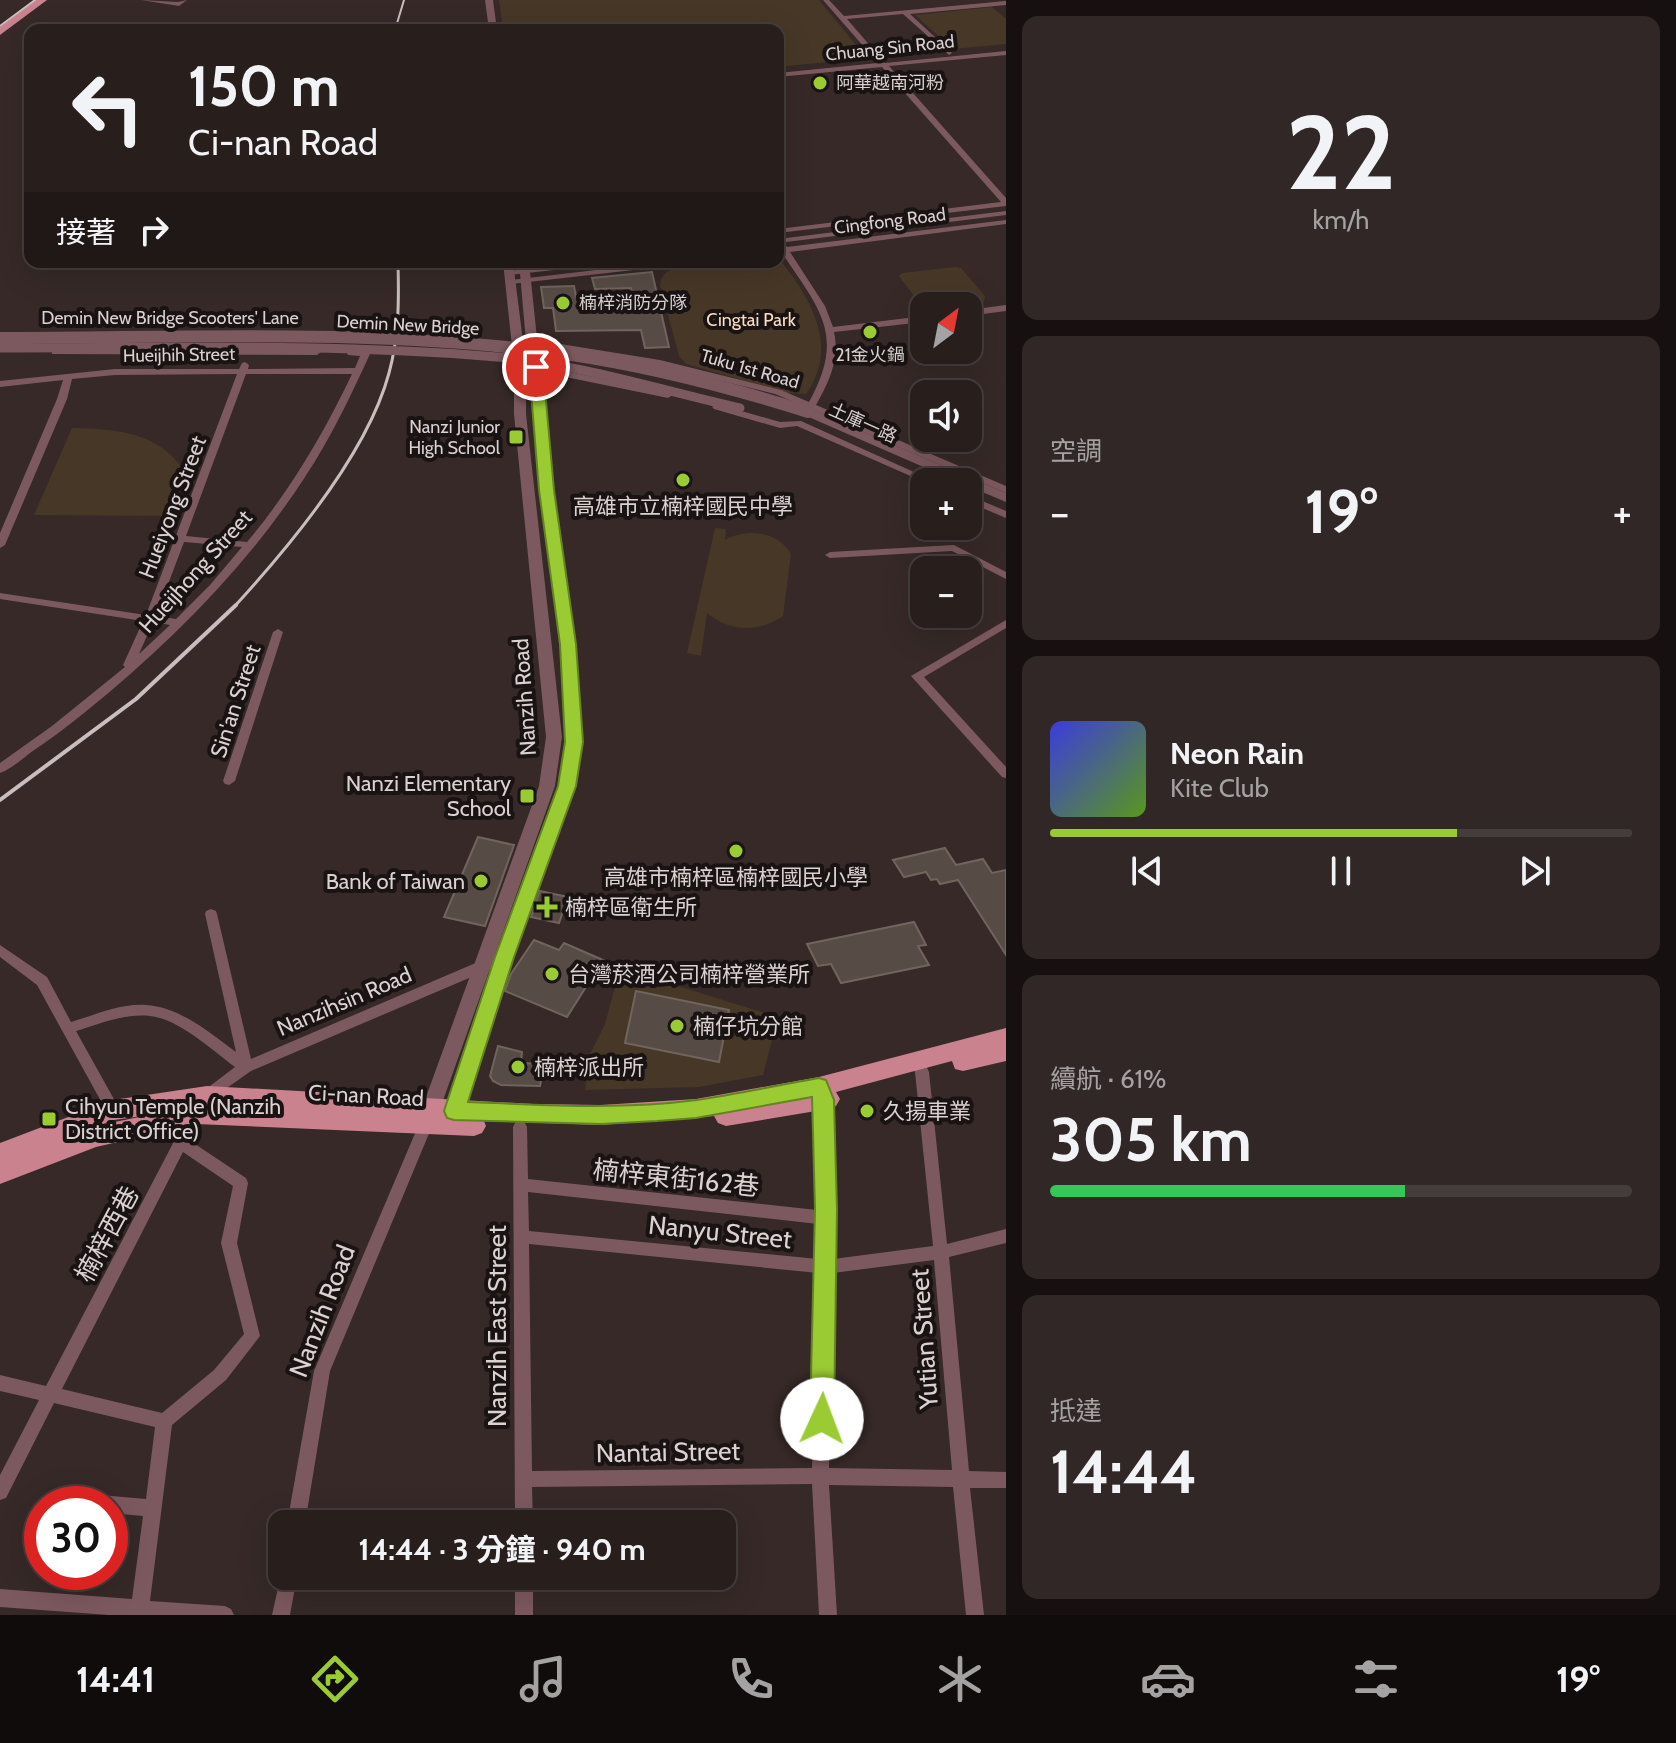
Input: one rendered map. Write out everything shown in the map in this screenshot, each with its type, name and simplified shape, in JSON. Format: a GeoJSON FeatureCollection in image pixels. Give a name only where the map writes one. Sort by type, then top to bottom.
{"type":"FeatureCollection","features":[{"type":"Feature","properties":{"kind":"main road"},"geometry":{"type":"LineString","coordinates":[[0,32],[42,0]]}},
{"type":"Feature","properties":{"kind":"main road","name":"Ci-nan Road"},"geometry":{"type":"LineString","coordinates":[[201,1105],[427,1117],[520,1127],[659,1125],[821,1093],[920,1066],[1006,1037]]}},
{"type":"Feature","properties":{"kind":"main road","name":"Ci-nan Road"},"geometry":{"type":"LineString","coordinates":[[920,1066],[1006,1052]]}},
{"type":"Feature","properties":{"kind":"main road","name":"Ci-nan Road"},"geometry":{"type":"LineString","coordinates":[[427,1117],[454,1111],[601,1115],[657,1112],[821,1093]]}},
{"type":"Feature","properties":{"kind":"main road"},"geometry":{"type":"LineString","coordinates":[[0,1154],[113,1110],[201,1105]]}},
{"type":"Feature","properties":{"kind":"main road"},"geometry":{"type":"LineString","coordinates":[[0,1173],[94,1137],[201,1105]]}},
{"type":"Feature","properties":{"kind":"street"},"geometry":{"type":"LineString","coordinates":[[144,0],[179,4],[184,0]]}},
{"type":"Feature","properties":{"kind":"street"},"geometry":{"type":"LineString","coordinates":[[479,0],[482,24]]}},
{"type":"Feature","properties":{"kind":"street"},"geometry":{"type":"LineString","coordinates":[[489,0],[492,24]]}},
{"type":"Feature","properties":{"kind":"street"},"geometry":{"type":"LineString","coordinates":[[826,0],[1006,204]]}},
{"type":"Feature","properties":{"kind":"street"},"geometry":{"type":"LineString","coordinates":[[996,3],[1006,12]]}},
{"type":"Feature","properties":{"kind":"street"},"geometry":{"type":"LineString","coordinates":[[841,18],[1006,3]]}},
{"type":"Feature","properties":{"kind":"street"},"geometry":{"type":"LineString","coordinates":[[904,12],[949,53]]}},
{"type":"Feature","properties":{"kind":"street","name":"Chuang Sin Road"},"geometry":{"type":"LineString","coordinates":[[879,63],[949,53],[1006,50]]}},
{"type":"Feature","properties":{"kind":"street","name":"Chuang Sin Road"},"geometry":{"type":"LineString","coordinates":[[784,71],[1006,50]]}},
{"type":"Feature","properties":{"kind":"street","name":"Cingfong Road"},"geometry":{"type":"LineString","coordinates":[[784,230],[1006,204]]}},
{"type":"Feature","properties":{"kind":"street","name":"Cingfong Road"},"geometry":{"type":"LineString","coordinates":[[784,244],[1006,213]]}},
{"type":"Feature","properties":{"kind":"street","name":"Cingfong Road"},"geometry":{"type":"LineString","coordinates":[[784,244],[1006,222]]}},
{"type":"Feature","properties":{"kind":"street"},"geometry":{"type":"LineString","coordinates":[[784,253],[832,330],[832,364],[806,414]]}},
{"type":"Feature","properties":{"kind":"street"},"geometry":{"type":"LineString","coordinates":[[509,270],[547,268]]}},
{"type":"Feature","properties":{"kind":"street"},"geometry":{"type":"LineString","coordinates":[[509,270],[524,269]]}},
{"type":"Feature","properties":{"kind":"street","name":"Nanzih Road"},"geometry":{"type":"LineString","coordinates":[[298,1510],[322,1371],[427,1117],[553,762],[554,737],[520,414],[533,342],[524,269]]}},
{"type":"Feature","properties":{"kind":"street","name":"Nanzih Road"},"geometry":{"type":"LineString","coordinates":[[454,1111],[504,957],[567,786],[574,742],[568,644],[528,366],[517,340],[509,270]]}},
{"type":"Feature","properties":{"kind":"street"},"geometry":{"type":"LineString","coordinates":[[982,311],[1006,308]]}},
{"type":"Feature","properties":{"kind":"street"},"geometry":{"type":"LineString","coordinates":[[832,330],[910,321]]}},
{"type":"Feature","properties":{"kind":"street","name":"Demin New Bridge Scooters' Lane"},"geometry":{"type":"LineString","coordinates":[[0,343],[314,335],[483,342],[604,356],[743,388],[790,402],[806,414]]}},
{"type":"Feature","properties":{"kind":"street","name":"Tuku 1st Road"},"geometry":{"type":"LineString","coordinates":[[517,340],[704,372],[1006,490]]}},
{"type":"Feature","properties":{"kind":"street"},"geometry":{"type":"LineString","coordinates":[[0,343],[249,354]]}},
{"type":"Feature","properties":{"kind":"street","name":"Demin New Bridge"},"geometry":{"type":"LineString","coordinates":[[0,343],[352,345],[525,355],[670,380],[806,414]]}},
{"type":"Feature","properties":{"kind":"street","name":"Demin New Bridge Scooters' Lane"},"geometry":{"type":"LineString","coordinates":[[0,343],[331,349],[498,357],[550,364],[740,408],[806,414]]}},
{"type":"Feature","properties":{"kind":"street","name":"Hueijhong Street"},"geometry":{"type":"LineString","coordinates":[[0,769],[87,707],[126,672],[179,623],[249,545],[293,491],[346,400],[366,354],[249,354]]}},
{"type":"Feature","properties":{"kind":"street","name":"Hueiyong Street"},"geometry":{"type":"LineString","coordinates":[[126,672],[181,539],[249,354]]}},
{"type":"Feature","properties":{"kind":"street","name":"Tuku 1st Road"},"geometry":{"type":"LineString","coordinates":[[528,366],[677,397],[780,425],[806,414]]}},
{"type":"Feature","properties":{"kind":"street","name":"Hueijhih Street"},"geometry":{"type":"LineString","coordinates":[[0,384],[115,372],[243,369],[359,371]]}},
{"type":"Feature","properties":{"kind":"street"},"geometry":{"type":"LineString","coordinates":[[0,545],[62,399],[68,377]]}},
{"type":"Feature","properties":{"kind":"street","name":"Tuku 1st Road"},"geometry":{"type":"LineString","coordinates":[[806,414],[910,471]]}},
{"type":"Feature","properties":{"kind":"street","name":"土庫一路"},"geometry":{"type":"LineString","coordinates":[[806,414],[921,468]]}},
{"type":"Feature","properties":{"kind":"street","name":"土庫一路"},"geometry":{"type":"LineString","coordinates":[[806,414],[1006,498]]}},
{"type":"Feature","properties":{"kind":"street"},"geometry":{"type":"LineString","coordinates":[[982,495],[1006,506]]}},
{"type":"Feature","properties":{"kind":"street"},"geometry":{"type":"LineString","coordinates":[[982,504],[1006,515]]}},
{"type":"Feature","properties":{"kind":"street"},"geometry":{"type":"LineString","coordinates":[[181,539],[249,545]]}},
{"type":"Feature","properties":{"kind":"street"},"geometry":{"type":"LineString","coordinates":[[830,555],[954,548],[1006,576]]}},
{"type":"Feature","properties":{"kind":"street"},"geometry":{"type":"LineString","coordinates":[[0,596],[179,623]]}},
{"type":"Feature","properties":{"kind":"street"},"geometry":{"type":"LineString","coordinates":[[1006,623],[917,676],[1006,774]]}},
{"type":"Feature","properties":{"kind":"street","name":"Sin'an Street"},"geometry":{"type":"LineString","coordinates":[[229,781],[278,632]]}},
{"type":"Feature","properties":{"kind":"street"},"geometry":{"type":"LineString","coordinates":[[211,914],[246,1067]]}},
{"type":"Feature","properties":{"kind":"street"},"geometry":{"type":"LineString","coordinates":[[0,950],[42,981],[113,1110]]}},
{"type":"Feature","properties":{"kind":"street","name":"Nanzihsin Road"},"geometry":{"type":"LineString","coordinates":[[201,1105],[246,1067],[504,957]]}},
{"type":"Feature","properties":{"kind":"street"},"geometry":{"type":"LineString","coordinates":[[68,1028],[122,1012],[151,1010],[174,1018],[246,1067]]}},
{"type":"Feature","properties":{"kind":"street","name":"Yutian Street"},"geometry":{"type":"LineString","coordinates":[[920,1066],[975,1615]]}},
{"type":"Feature","properties":{"kind":"street"},"geometry":{"type":"LineString","coordinates":[[821,1093],[826,1267],[820,1476],[828,1615]]}},
{"type":"Feature","properties":{"kind":"street","name":"楠梓西巷"},"geometry":{"type":"LineString","coordinates":[[0,1492],[201,1105]]}},
{"type":"Feature","properties":{"kind":"street","name":"Nanzih East Street"},"geometry":{"type":"LineString","coordinates":[[520,1127],[524,1510]]}},
{"type":"Feature","properties":{"kind":"street"},"geometry":{"type":"LineString","coordinates":[[139,1611],[164,1421],[220,1375],[252,1336],[229,1243],[241,1183],[182,1143]]}},
{"type":"Feature","properties":{"kind":"street","name":"楠梓東街162巷"},"geometry":{"type":"LineString","coordinates":[[521,1185],[826,1218]]}},
{"type":"Feature","properties":{"kind":"street","name":"Nanyu Street"},"geometry":{"type":"LineString","coordinates":[[523,1237],[826,1267],[941,1252],[1006,1236]]}},
{"type":"Feature","properties":{"kind":"street"},"geometry":{"type":"LineString","coordinates":[[0,1383],[164,1421]]}},
{"type":"Feature","properties":{"kind":"street","name":"Nantai Street"},"geometry":{"type":"LineString","coordinates":[[523,1479],[820,1476],[1006,1480]]}},
{"type":"Feature","properties":{"kind":"street"},"geometry":{"type":"LineString","coordinates":[[128,1506],[152,1508]]}},
{"type":"Feature","properties":{"kind":"street"},"geometry":{"type":"LineString","coordinates":[[281,1615],[285,1590]]}},
{"type":"Feature","properties":{"kind":"street"},"geometry":{"type":"LineString","coordinates":[[524,1590],[524,1615]]}},
{"type":"Feature","properties":{"kind":"street"},"geometry":{"type":"LineString","coordinates":[[0,1598],[139,1611],[225,1615]]}},
{"type":"Feature","properties":{"kind":"green space"},"geometry":{"type":"Polygon","coordinates":[[[499,0],[819,0],[867,58],[784,66],[784,24],[502,24],[499,0]]]}},
{"type":"Feature","properties":{"kind":"green space"},"geometry":{"type":"Polygon","coordinates":[[[992,7],[1006,19],[1006,44],[953,49],[915,15],[992,7]]]}},
{"type":"Feature","properties":{"kind":"green space","name":"Cingtai Park"},"geometry":{"type":"Polygon","coordinates":[[[784,266],[810,306],[821,341],[821,358],[816,376],[806,394],[788,393],[686,364],[679,356],[660,285],[664,275],[674,268],[784,268],[784,266]]]}},
{"type":"Feature","properties":{"kind":"green space"},"geometry":{"type":"Polygon","coordinates":[[[961,268],[982,292],[911,292],[899,276],[902,273],[961,268]]]}},
{"type":"Feature","properties":{"kind":"green space"},"geometry":{"type":"Polygon","coordinates":[[[72,428],[107,430],[140,437],[168,453],[189,481],[179,516],[34,515],[72,428]]]}},
{"type":"Feature","properties":{"kind":"green space"},"geometry":{"type":"Polygon","coordinates":[[[715,528],[726,529],[725,540],[752,533],[770,536],[791,554],[783,616],[774,622],[744,628],[725,624],[707,613],[701,656],[687,653],[715,528]]]}},
{"type":"Feature","properties":{"kind":"green space"},"geometry":{"type":"Polygon","coordinates":[[[620,968],[778,1017],[763,1075],[699,1087],[585,1090],[589,1056],[605,1024],[620,968]]]}},
{"type":"Feature","properties":{"kind":"building"},"geometry":{"type":"Polygon","coordinates":[[[652,272],[669,347],[645,348],[641,330],[556,331],[553,308],[544,308],[541,287],[574,286],[576,297],[583,297],[585,310],[635,309],[631,288],[595,289],[592,278],[652,272]]]}},
{"type":"Feature","properties":{"kind":"building","name":"Bank of Taiwan"},"geometry":{"type":"Polygon","coordinates":[[[478,837],[514,845],[485,926],[444,917],[478,837]]]}},
{"type":"Feature","properties":{"kind":"building"},"geometry":{"type":"Polygon","coordinates":[[[945,848],[956,865],[983,859],[992,873],[1006,870],[1006,955],[958,880],[940,884],[937,879],[931,880],[926,872],[904,877],[893,860],[945,848]]]}},
{"type":"Feature","properties":{"kind":"building","name":"楠梓區衛生所"},"geometry":{"type":"Polygon","coordinates":[[[540,891],[568,897],[559,923],[531,917],[540,891]]]}},
{"type":"Feature","properties":{"kind":"building"},"geometry":{"type":"Polygon","coordinates":[[[914,922],[926,945],[918,946],[929,965],[841,983],[831,964],[818,966],[807,944],[914,922]]]}},
{"type":"Feature","properties":{"kind":"building","name":"台灣菸酒公司楠梓營業所"},"geometry":{"type":"Polygon","coordinates":[[[534,940],[559,950],[564,943],[603,960],[567,1017],[505,991],[511,974],[534,940]]]}},
{"type":"Feature","properties":{"kind":"building","name":"楠仔坑分館"},"geometry":{"type":"Polygon","coordinates":[[[636,991],[729,1010],[719,1062],[625,1043],[636,991]]]}},
{"type":"Feature","properties":{"kind":"building","name":"楠梓派出所"},"geometry":{"type":"Polygon","coordinates":[[[498,1046],[522,1052],[521,1063],[544,1064],[540,1086],[501,1085],[493,1081],[490,1076],[498,1046]]]}},
{"type":"Feature","properties":{"kind":"railway"},"geometry":{"type":"LineString","coordinates":[[0,26],[35,0]]}},
{"type":"Feature","properties":{"kind":"railway"},"geometry":{"type":"LineString","coordinates":[[397,24],[404,0]]}},
{"type":"Feature","properties":{"kind":"railway"},"geometry":{"type":"LineString","coordinates":[[235,606],[324,497],[364,434],[379,403],[395,346],[398,268]]}},
{"type":"Feature","properties":{"kind":"railway"},"geometry":{"type":"LineString","coordinates":[[0,800],[136,699],[235,606]]}},
{"type":"Feature","properties":{"kind":"place","name":"阿華越南河粉"},"geometry":{"type":"Point","coordinates":[820,83]}},
{"type":"Feature","properties":{"kind":"place","name":"楠梓消防分隊"},"geometry":{"type":"Point","coordinates":[563,303]}},
{"type":"Feature","properties":{"kind":"place","name":"21金火鍋"},"geometry":{"type":"Point","coordinates":[870,332]}},
{"type":"Feature","properties":{"kind":"place","name":"Nanzi Junior High School"},"geometry":{"type":"Point","coordinates":[516,437]}},
{"type":"Feature","properties":{"kind":"place","name":"高雄市立楠梓國民中學"},"geometry":{"type":"Point","coordinates":[683,480]}},
{"type":"Feature","properties":{"kind":"place","name":"Nanzi Elementary School"},"geometry":{"type":"Point","coordinates":[527,796]}},
{"type":"Feature","properties":{"kind":"place","name":"高雄市楠梓區楠梓國民小學"},"geometry":{"type":"Point","coordinates":[736,851]}},
{"type":"Feature","properties":{"kind":"place","name":"Bank of Taiwan"},"geometry":{"type":"Point","coordinates":[481,881]}},
{"type":"Feature","properties":{"kind":"place","name":"楠梓區衛生所"},"geometry":{"type":"Point","coordinates":[547,907]}},
{"type":"Feature","properties":{"kind":"place","name":"台灣菸酒公司楠梓營業所"},"geometry":{"type":"Point","coordinates":[552,974]}},
{"type":"Feature","properties":{"kind":"place","name":"楠仔坑分館"},"geometry":{"type":"Point","coordinates":[677,1026]}},
{"type":"Feature","properties":{"kind":"place","name":"楠梓派出所"},"geometry":{"type":"Point","coordinates":[518,1067]}},
{"type":"Feature","properties":{"kind":"place","name":"久揚車業"},"geometry":{"type":"Point","coordinates":[867,1111]}},
{"type":"Feature","properties":{"kind":"place","name":"Cihyun Temple (Nanzih District Office)"},"geometry":{"type":"Point","coordinates":[49,1119]}},
{"type":"Feature","properties":{"kind":"route"},"geometry":{"type":"LineString","coordinates":[[536,367],[546,490],[568,644],[574,742],[567,786],[504,957],[454,1111],[601,1115],[657,1112],[696,1109],[819,1087],[824,1100],[826,1209],[822,1419]]}}]}
